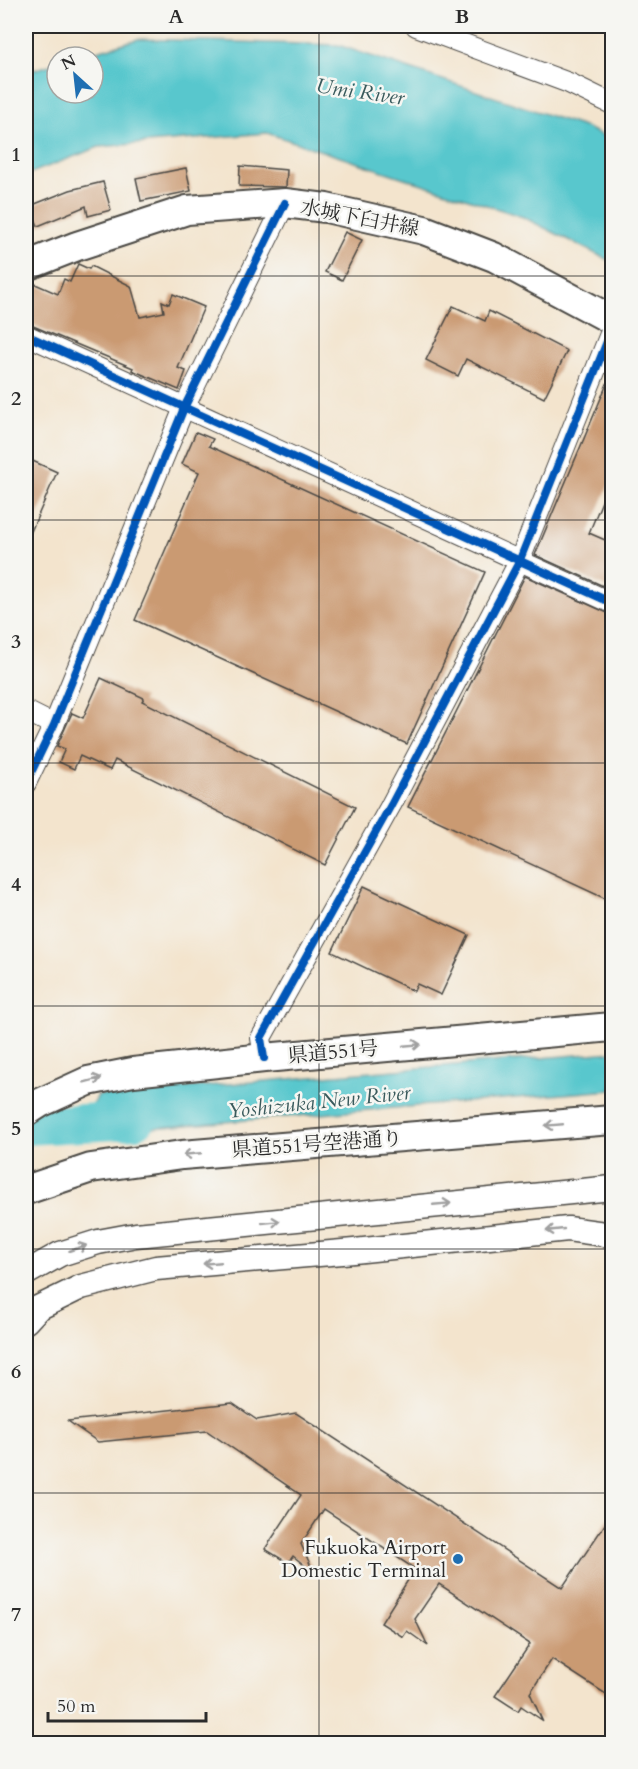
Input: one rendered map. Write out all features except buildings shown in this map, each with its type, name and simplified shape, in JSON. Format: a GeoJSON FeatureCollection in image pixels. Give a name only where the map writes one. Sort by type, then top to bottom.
{"type":"FeatureCollection","features":[{"type":"Feature","properties":{"kind":"main road","name":"水城下臼井線"},"geometry":{"type":"LineString","coordinates":[[26,266],[77,246],[187,210],[285,203],[326,208],[424,230],[494,257],[612,320]]}},
{"type":"Feature","properties":{"kind":"main road","name":"県道551号"},"geometry":{"type":"LineString","coordinates":[[33,1108],[88,1081],[133,1072],[612,1027]]}},
{"type":"Feature","properties":{"kind":"main road","name":"県道551号空港通り"},"geometry":{"type":"LineString","coordinates":[[26,1190],[91,1168],[182,1155],[612,1120]]}},
{"type":"Feature","properties":{"kind":"street"},"geometry":{"type":"LineString","coordinates":[[416,26],[569,83],[612,104]]}},
{"type":"Feature","properties":{"kind":"street"},"geometry":{"type":"LineString","coordinates":[[26,783],[54,725],[184,408],[285,203]]}},
{"type":"Feature","properties":{"kind":"street"},"geometry":{"type":"LineString","coordinates":[[264,1058],[261,1038],[391,804],[519,562],[612,329]]}},
{"type":"Feature","properties":{"kind":"street"},"geometry":{"type":"LineString","coordinates":[[26,335],[612,603]]}},
{"type":"Feature","properties":{"kind":"street"},"geometry":{"type":"LineString","coordinates":[[26,711],[54,725]]}},
{"type":"Feature","properties":{"kind":"street"},"geometry":{"type":"LineString","coordinates":[[26,1273],[60,1254],[98,1242],[136,1235],[612,1188]]}},
{"type":"Feature","properties":{"kind":"street"},"geometry":{"type":"LineString","coordinates":[[26,1321],[38,1308],[81,1287],[156,1268],[568,1229],[612,1235]]}},
{"type":"Feature","properties":{"kind":"water","name":"Umi River"},"geometry":{"type":"Polygon","coordinates":[[[138,39],[338,45],[587,128],[612,140],[612,262],[523,217],[267,133],[99,147],[26,175],[26,72],[45,66],[45,105],[105,105],[105,49],[138,39]]]}},
{"type":"Feature","properties":{"kind":"water"},"geometry":{"type":"Polygon","coordinates":[[[612,1052],[612,1090],[79,1134],[98,1095],[612,1052]]]}},
{"type":"Feature","properties":{"kind":"waterway","name":"Yoshizuka New River"},"geometry":{"type":"LineString","coordinates":[[26,1126],[136,1120]]}},
{"type":"Feature","properties":{"kind":"cycle path"},"geometry":{"type":"LineString","coordinates":[[26,783],[54,725],[184,408],[285,203]]}},
{"type":"Feature","properties":{"kind":"cycle path"},"geometry":{"type":"LineString","coordinates":[[264,1058],[261,1038],[391,805],[519,562],[612,329]]}},
{"type":"Feature","properties":{"kind":"cycle path"},"geometry":{"type":"LineString","coordinates":[[26,335],[612,603]]}},
{"type":"Feature","properties":{"kind":"place","name":"Fukuoka Airport Domestic Terminal"},"geometry":{"type":"Point","coordinates":[458,1559]}}]}
